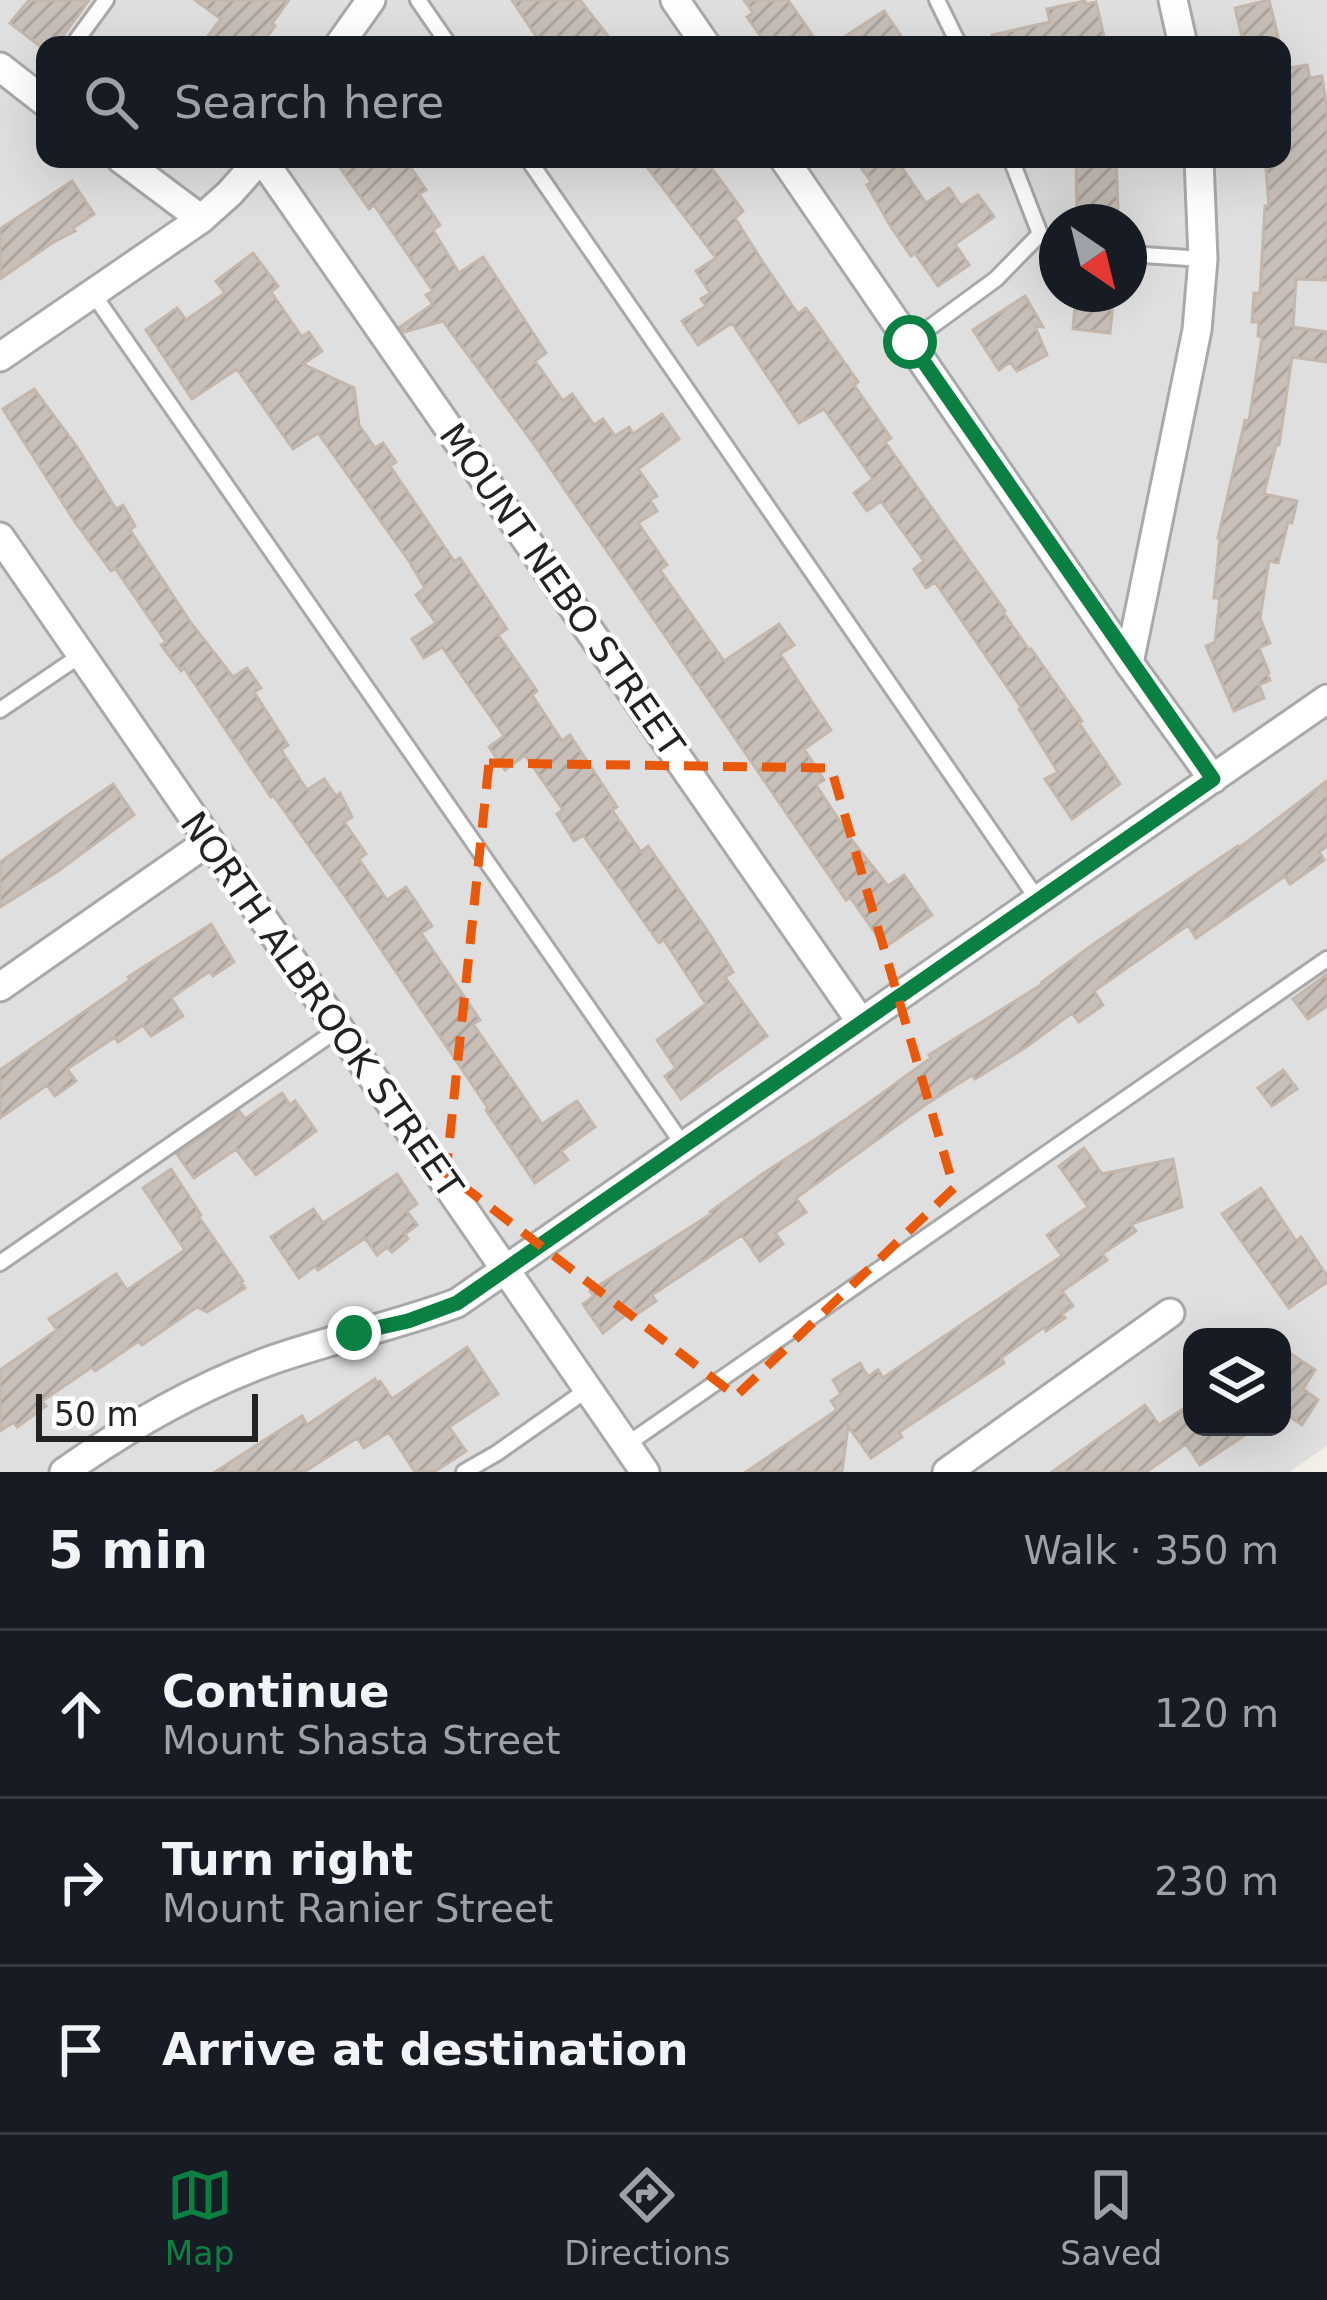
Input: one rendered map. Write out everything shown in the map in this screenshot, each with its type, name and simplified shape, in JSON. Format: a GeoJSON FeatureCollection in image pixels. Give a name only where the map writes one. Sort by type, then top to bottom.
{"type":"FeatureCollection","features":[{"type":"Feature","properties":{"kind":"street"},"geometry":{"type":"LineString","coordinates":[[345,36],[370,0]]}},
{"type":"Feature","properties":{"kind":"street"},"geometry":{"type":"LineString","coordinates":[[675,0],[700,36]]}},
{"type":"Feature","properties":{"kind":"street"},"geometry":{"type":"LineString","coordinates":[[1173,0],[1181,36]]}},
{"type":"Feature","properties":{"kind":"street"},"geometry":{"type":"LineString","coordinates":[[133,168],[201,219]]}},
{"type":"Feature","properties":{"kind":"street"},"geometry":{"type":"LineString","coordinates":[[0,357],[201,219],[253,168]]}},
{"type":"Feature","properties":{"kind":"street","name":"MOUNT NEBO STREET"},"geometry":{"type":"LineString","coordinates":[[267,168],[862,1022]]}},
{"type":"Feature","properties":{"kind":"street"},"geometry":{"type":"LineString","coordinates":[[790,168],[1213,779]]}},
{"type":"Feature","properties":{"kind":"street"},"geometry":{"type":"LineString","coordinates":[[1130,663],[1197,330],[1202,259],[1199,168]]}},
{"type":"Feature","properties":{"kind":"street","name":"NORTH ALBROOK STREET"},"geometry":{"type":"LineString","coordinates":[[0,537],[645,1472]]}},
{"type":"Feature","properties":{"kind":"street"},"geometry":{"type":"LineString","coordinates":[[64,1472],[210,1384],[457,1303],[1327,700]]}},
{"type":"Feature","properties":{"kind":"street"},"geometry":{"type":"LineString","coordinates":[[0,987],[209,841]]}},
{"type":"Feature","properties":{"kind":"street"},"geometry":{"type":"LineString","coordinates":[[946,1472],[1170,1313]]}},
{"type":"Feature","properties":{"kind":"lane"},"geometry":{"type":"LineString","coordinates":[[80,36],[106,0]]}},
{"type":"Feature","properties":{"kind":"lane"},"geometry":{"type":"LineString","coordinates":[[418,0],[443,36]]}},
{"type":"Feature","properties":{"kind":"lane"},"geometry":{"type":"LineString","coordinates":[[937,0],[955,36]]}},
{"type":"Feature","properties":{"kind":"lane"},"geometry":{"type":"LineString","coordinates":[[534,168],[1038,900]]}},
{"type":"Feature","properties":{"kind":"lane"},"geometry":{"type":"LineString","coordinates":[[1014,168],[1039,231]]}},
{"type":"Feature","properties":{"kind":"lane"},"geometry":{"type":"LineString","coordinates":[[910,342],[996,279],[1039,235]]}},
{"type":"Feature","properties":{"kind":"lane"},"geometry":{"type":"LineString","coordinates":[[1147,255],[1202,259]]}},
{"type":"Feature","properties":{"kind":"lane"},"geometry":{"type":"LineString","coordinates":[[94,295],[684,1147]]}},
{"type":"Feature","properties":{"kind":"lane"},"geometry":{"type":"LineString","coordinates":[[0,710],[81,655]]}},
{"type":"Feature","properties":{"kind":"lane"},"geometry":{"type":"LineString","coordinates":[[626,1445],[1327,959]]}},
{"type":"Feature","properties":{"kind":"lane"},"geometry":{"type":"LineString","coordinates":[[0,1263],[337,1030]]}},
{"type":"Feature","properties":{"kind":"lane"},"geometry":{"type":"LineString","coordinates":[[464,1472],[588,1389]]}},
{"type":"Feature","properties":{"kind":"highlighted area"},"geometry":{"type":"Polygon","coordinates":[[[489,763],[831,768],[954,1188],[736,1396],[446,1173],[489,763]]]}},
{"type":"Feature","properties":{"kind":"shaded area"},"geometry":{"type":"Polygon","coordinates":[[[0,0],[1327,0],[1327,1446],[1289,1472],[0,1472],[0,0]]]}},
{"type":"Feature","properties":{"kind":"building"},"geometry":{"type":"Polygon","coordinates":[[[29,0],[89,0],[63,36],[36,36],[36,43],[10,23],[29,0]]]}},
{"type":"Feature","properties":{"kind":"building"},"geometry":{"type":"Polygon","coordinates":[[[195,0],[289,0],[268,36],[208,36],[221,19],[195,0]]]}},
{"type":"Feature","properties":{"kind":"building"},"geometry":{"type":"Polygon","coordinates":[[[512,0],[580,0],[608,36],[536,36],[512,0]]]}},
{"type":"Feature","properties":{"kind":"building"},"geometry":{"type":"Polygon","coordinates":[[[744,0],[788,0],[813,36],[761,36],[747,17],[753,13],[744,0]]]}},
{"type":"Feature","properties":{"kind":"building"},"geometry":{"type":"Polygon","coordinates":[[[1269,0],[1278,36],[1242,36],[1235,8],[1269,0]]]}},
{"type":"Feature","properties":{"kind":"building"},"geometry":{"type":"Polygon","coordinates":[[[1096,2],[1104,36],[992,36],[1050,22],[1047,9],[1096,2]]]}},
{"type":"Feature","properties":{"kind":"building"},"geometry":{"type":"Polygon","coordinates":[[[884,11],[901,36],[846,36],[884,11]]]}},
{"type":"Feature","properties":{"kind":"building"},"geometry":{"type":"Polygon","coordinates":[[[1307,65],[1310,78],[1322,76],[1327,110],[1327,280],[1296,279],[1293,327],[1327,332],[1327,362],[1292,357],[1279,445],[1264,494],[1297,501],[1278,563],[1269,561],[1260,618],[1270,643],[1259,648],[1270,680],[1259,685],[1264,698],[1234,711],[1206,646],[1215,642],[1220,598],[1214,598],[1218,538],[1245,420],[1249,421],[1262,337],[1258,336],[1259,322],[1252,322],[1254,293],[1260,293],[1265,206],[1269,206],[1266,168],[1291,168],[1291,68],[1307,65]]]}},
{"type":"Feature","properties":{"kind":"building"},"geometry":{"type":"Polygon","coordinates":[[[340,168],[411,168],[426,190],[419,194],[440,225],[433,230],[459,273],[483,257],[546,353],[535,361],[563,401],[572,394],[594,425],[603,419],[615,436],[629,427],[633,434],[662,414],[679,439],[638,469],[657,496],[650,500],[657,511],[638,523],[667,565],[660,570],[724,661],[779,624],[794,645],[780,654],[831,730],[804,749],[824,780],[816,785],[888,886],[904,875],[932,915],[885,947],[850,897],[846,900],[531,440],[443,321],[404,332],[400,327],[433,304],[426,295],[433,291],[374,205],[369,209],[340,168]]]}},
{"type":"Feature","properties":{"kind":"building"},"geometry":{"type":"Polygon","coordinates":[[[648,168],[712,168],[743,211],[735,218],[760,258],[798,314],[806,308],[858,382],[854,385],[891,438],[885,442],[1082,721],[1079,723],[1120,784],[1072,819],[1045,779],[1058,772],[1021,707],[935,582],[926,588],[914,569],[924,561],[881,501],[867,511],[854,493],[873,479],[824,409],[799,423],[732,323],[698,345],[682,321],[706,306],[701,299],[710,293],[696,271],[716,258],[648,168]]]}},
{"type":"Feature","properties":{"kind":"building"},"geometry":{"type":"Polygon","coordinates":[[[861,168],[902,168],[926,203],[949,188],[961,206],[978,195],[994,217],[955,244],[969,265],[938,286],[891,227],[867,185],[871,182],[861,168]]]}},
{"type":"Feature","properties":{"kind":"building"},"geometry":{"type":"Polygon","coordinates":[[[1076,168],[1116,168],[1118,204],[1077,204],[1076,168]]]}},
{"type":"Feature","properties":{"kind":"building"},"geometry":{"type":"Polygon","coordinates":[[[72,181],[94,214],[0,279],[0,229],[72,181]]]}},
{"type":"Feature","properties":{"kind":"building"},"geometry":{"type":"Polygon","coordinates":[[[253,253],[278,286],[271,292],[302,337],[309,332],[322,351],[303,364],[354,388],[359,425],[375,448],[383,443],[396,462],[390,466],[507,629],[498,635],[537,691],[532,695],[562,741],[570,735],[641,852],[648,846],[707,930],[733,972],[725,977],[767,1036],[681,1099],[665,1076],[676,1068],[657,1040],[706,1004],[664,940],[659,943],[583,835],[574,841],[557,814],[563,810],[525,755],[505,770],[489,747],[504,736],[442,647],[424,658],[412,639],[436,623],[416,595],[425,588],[409,561],[318,433],[293,449],[237,369],[192,399],[146,330],[177,308],[186,320],[225,293],[216,281],[253,253]]]}},
{"type":"Feature","properties":{"kind":"building"},"geometry":{"type":"Polygon","coordinates":[[[1025,296],[1043,327],[1035,326],[1047,355],[1017,371],[1010,362],[999,370],[973,330],[1025,296]]]}},
{"type":"Feature","properties":{"kind":"building"},"geometry":{"type":"Polygon","coordinates":[[[1074,312],[1112,312],[1110,333],[1073,329],[1074,312]]]}},
{"type":"Feature","properties":{"kind":"building"},"geometry":{"type":"Polygon","coordinates":[[[34,389],[116,509],[123,505],[135,526],[130,530],[191,623],[233,677],[247,668],[261,688],[254,692],[288,745],[281,750],[307,790],[324,779],[336,796],[340,793],[352,817],[344,822],[366,854],[359,859],[387,900],[406,887],[432,926],[421,933],[480,1020],[473,1024],[542,1124],[577,1101],[595,1127],[561,1151],[568,1160],[535,1183],[349,902],[184,668],[181,671],[161,645],[166,642],[115,568],[111,571],[75,522],[3,409],[34,389]]]}},
{"type":"Feature","properties":{"kind":"building"},"geometry":{"type":"Polygon","coordinates":[[[1327,781],[1327,846],[1319,852],[1324,860],[1290,884],[1285,876],[1196,938],[1188,925],[1094,991],[1103,1005],[1079,1022],[1072,1013],[975,1079],[972,1075],[925,1105],[796,1198],[806,1212],[775,1233],[783,1244],[760,1261],[742,1235],[652,1295],[656,1301],[637,1314],[634,1308],[603,1333],[583,1304],[594,1296],[590,1291],[711,1214],[931,1058],[929,1055],[1044,983],[1327,781]]]}},
{"type":"Feature","properties":{"kind":"building"},"geometry":{"type":"Polygon","coordinates":[[[113,784],[134,815],[0,907],[0,862],[113,784]]]}},
{"type":"Feature","properties":{"kind":"building"},"geometry":{"type":"Polygon","coordinates":[[[211,924],[234,962],[213,976],[210,971],[171,998],[183,1016],[151,1036],[143,1025],[118,1042],[115,1037],[67,1069],[76,1081],[55,1096],[47,1085],[0,1118],[0,1070],[130,980],[128,977],[211,924]]]}},
{"type":"Feature","properties":{"kind":"building"},"geometry":{"type":"Polygon","coordinates":[[[1327,974],[1327,1006],[1308,1019],[1293,999],[1327,974]]]}},
{"type":"Feature","properties":{"kind":"building"},"geometry":{"type":"Polygon","coordinates":[[[1283,1070],[1297,1089],[1272,1106],[1258,1088],[1283,1070]]]}},
{"type":"Feature","properties":{"kind":"building"},"geometry":{"type":"Polygon","coordinates":[[[282,1093],[290,1105],[295,1101],[316,1131],[256,1175],[236,1149],[194,1178],[177,1154],[239,1111],[245,1119],[282,1093]]]}},
{"type":"Feature","properties":{"kind":"building"},"geometry":{"type":"Polygon","coordinates":[[[1084,1148],[1102,1174],[1173,1159],[1182,1207],[1131,1224],[1136,1231],[1102,1254],[1107,1260],[1062,1291],[1073,1306],[1062,1314],[1065,1318],[1001,1358],[1004,1363],[899,1432],[902,1437],[871,1458],[848,1426],[842,1472],[746,1472],[837,1410],[831,1401],[841,1394],[833,1380],[860,1363],[868,1377],[878,1370],[883,1378],[1062,1256],[1047,1235],[1088,1207],[1059,1166],[1084,1148]]]}},
{"type":"Feature","properties":{"kind":"building"},"geometry":{"type":"Polygon","coordinates":[[[171,1169],[245,1288],[207,1312],[197,1307],[142,1345],[139,1341],[95,1371],[92,1367],[42,1401],[46,1406],[17,1427],[14,1422],[0,1431],[0,1370],[57,1330],[49,1319],[116,1274],[127,1290],[185,1250],[143,1188],[171,1169]]]}},
{"type":"Feature","properties":{"kind":"building"},"geometry":{"type":"Polygon","coordinates":[[[397,1174],[417,1204],[407,1211],[417,1225],[405,1234],[408,1239],[392,1252],[387,1247],[377,1255],[365,1238],[299,1278],[271,1237],[313,1209],[323,1223],[397,1174]]]}},
{"type":"Feature","properties":{"kind":"building"},"geometry":{"type":"Polygon","coordinates":[[[1261,1188],[1296,1241],[1301,1237],[1327,1276],[1327,1282],[1289,1308],[1222,1214],[1261,1188]]]}},
{"type":"Feature","properties":{"kind":"building"},"geometry":{"type":"Polygon","coordinates":[[[467,1347],[498,1394],[449,1427],[466,1451],[434,1472],[415,1472],[389,1432],[364,1448],[357,1438],[304,1472],[215,1472],[302,1416],[307,1425],[375,1379],[392,1399],[467,1347]]]}},
{"type":"Feature","properties":{"kind":"building"},"geometry":{"type":"Polygon","coordinates":[[[1291,1354],[1315,1370],[1303,1389],[1318,1400],[1302,1425],[1291,1418],[1291,1354]]]}},
{"type":"Feature","properties":{"kind":"building"},"geometry":{"type":"Polygon","coordinates":[[[1145,1405],[1159,1425],[1183,1409],[1183,1436],[1244,1436],[1200,1465],[1186,1444],[1146,1472],[1052,1472],[1145,1405]]]}},
{"type":"Feature","properties":{"kind":"route"},"geometry":{"type":"LineString","coordinates":[[354,1333],[457,1303],[1213,779],[910,342]]}}]}
